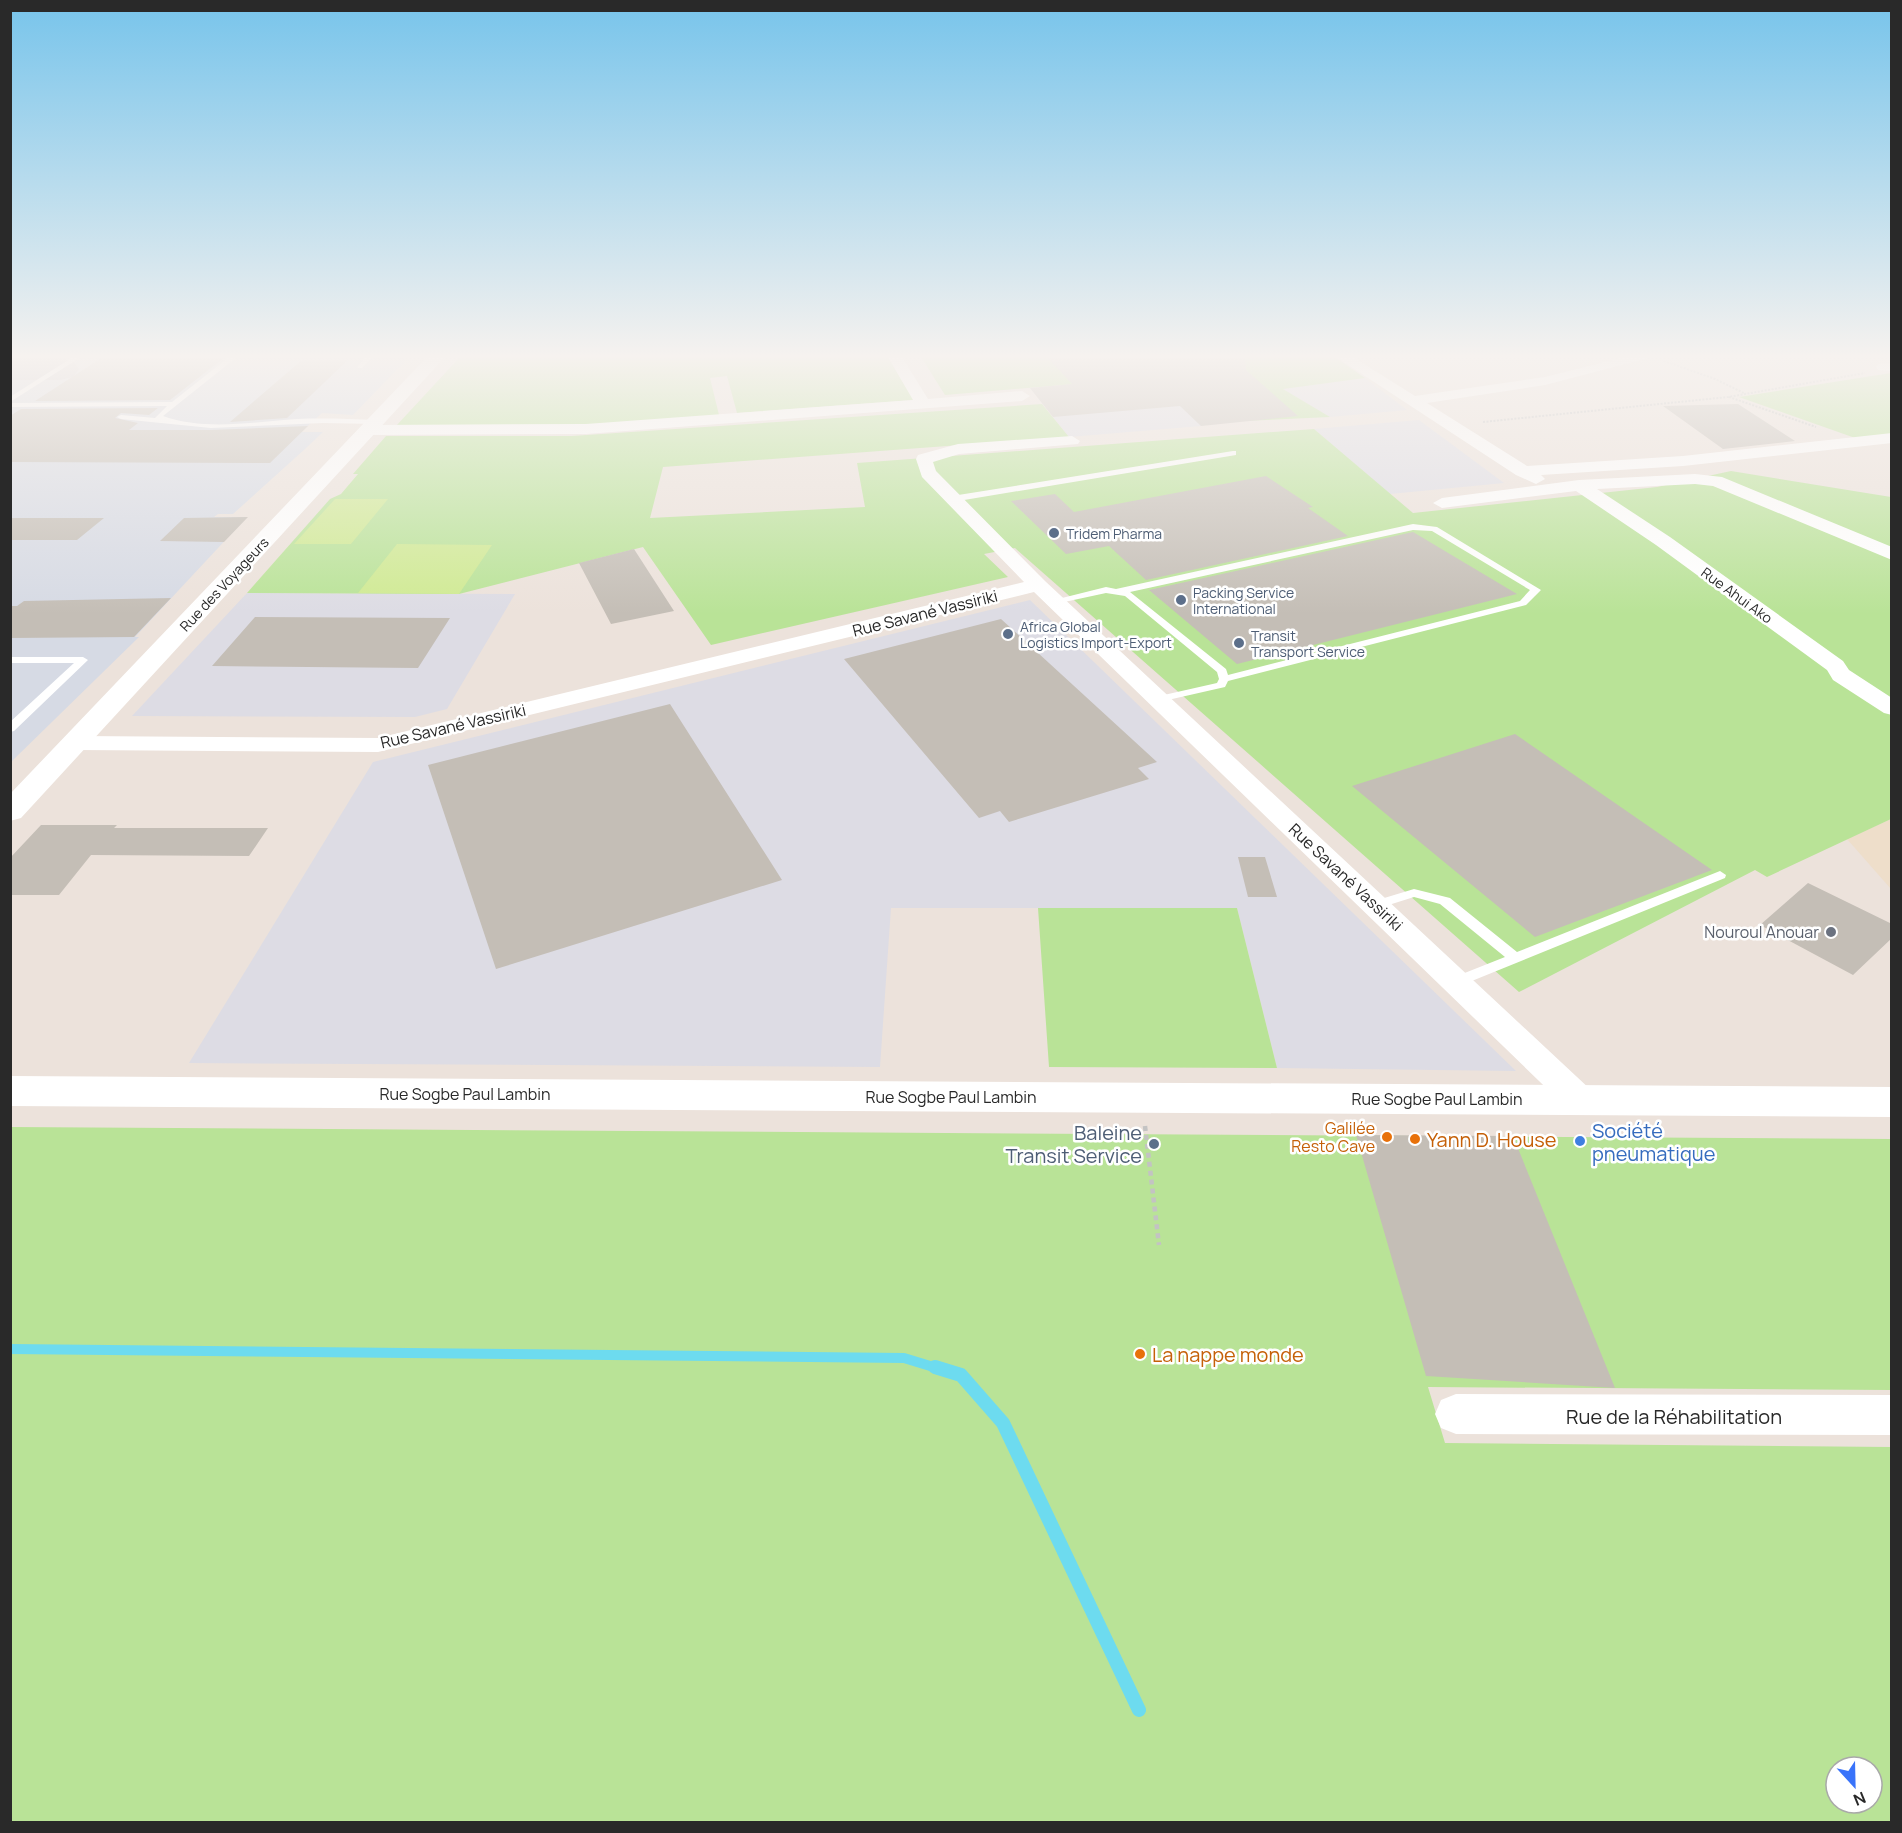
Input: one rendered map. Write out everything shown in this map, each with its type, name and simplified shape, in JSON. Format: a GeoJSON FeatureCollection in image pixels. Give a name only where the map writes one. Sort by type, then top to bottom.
{"type":"FeatureCollection","features":[{"type":"Feature","properties":{"kind":"street","name":"Rue des Voyageurs"},"geometry":{"type":"LineString","coordinates":[[10,812],[357,443]]}},
{"type":"Feature","properties":{"kind":"street"},"geometry":{"type":"LineString","coordinates":[[1047,593],[928,473],[924,459],[958,449],[1050,443]]}},
{"type":"Feature","properties":{"kind":"street"},"geometry":{"type":"LineString","coordinates":[[1476,443],[1552,489]]}},
{"type":"Feature","properties":{"kind":"street"},"geometry":{"type":"LineString","coordinates":[[1522,471],[1683,461],[1844,443]]}},
{"type":"Feature","properties":{"kind":"street"},"geometry":{"type":"LineString","coordinates":[[1442,502],[1579,485],[1695,479],[1716,481],[1892,554]]}},
{"type":"Feature","properties":{"kind":"street","name":"Rue Ahui Ako"},"geometry":{"type":"LineString","coordinates":[[1579,485],[1663,541],[1835,666],[1841,675],[1892,708]]}},
{"type":"Feature","properties":{"kind":"street","name":"Rue Savané Vassiriki"},"geometry":{"type":"LineString","coordinates":[[77,742],[378,745],[1047,593],[1580,1100]]}},
{"type":"Feature","properties":{"kind":"street","name":"Rue Sogbe Paul Lambin"},"geometry":{"type":"LineString","coordinates":[[10,1091],[1892,1102]]}},
{"type":"Feature","properties":{"kind":"street","name":"Rue de la Réhabilitation"},"geometry":{"type":"LineString","coordinates":[[1456,1414],[1892,1415]]}},
{"type":"Feature","properties":{"kind":"lane"},"geometry":{"type":"LineString","coordinates":[[952,499],[1233,453]]}},
{"type":"Feature","properties":{"kind":"lane"},"geometry":{"type":"LineString","coordinates":[[1119,591],[1413,527],[1434,529],[1536,590],[1523,603],[1224,679]]}},
{"type":"Feature","properties":{"kind":"lane"},"geometry":{"type":"LineString","coordinates":[[1047,593],[1107,590],[1128,594],[1222,671],[1224,679],[1221,685],[1159,699]]}},
{"type":"Feature","properties":{"kind":"lane"},"geometry":{"type":"LineString","coordinates":[[10,660],[83,660],[10,729]]}},
{"type":"Feature","properties":{"kind":"lane"},"geometry":{"type":"LineString","coordinates":[[1457,982],[1720,875]]}},
{"type":"Feature","properties":{"kind":"lane"},"geometry":{"type":"LineString","coordinates":[[1376,905],[1414,893],[1445,901],[1515,958]]}},
{"type":"Feature","properties":{"kind":"path"},"geometry":{"type":"LineString","coordinates":[[1142,1098],[1159,1245]]}},
{"type":"Feature","properties":{"kind":"shaded area"},"geometry":{"type":"Polygon","coordinates":[[[11,443],[311,443],[233,514],[218,514],[214,517],[247,517],[135,637],[139,637],[11,762],[11,443]]]}},
{"type":"Feature","properties":{"kind":"shaded area"},"geometry":{"type":"Polygon","coordinates":[[[1330,443],[1449,443],[1504,483],[1390,494],[1330,443]]]}},
{"type":"Feature","properties":{"kind":"shaded area"},"geometry":{"type":"Polygon","coordinates":[[[247,593],[515,594],[447,709],[415,717],[132,716],[247,593]]]}},
{"type":"Feature","properties":{"kind":"shaded area"},"geometry":{"type":"Polygon","coordinates":[[[1030,600],[1516,1071],[1277,1068],[1237,908],[891,908],[880,1067],[189,1063],[373,762],[1030,600]]]}},
{"type":"Feature","properties":{"kind":"shaded area"},"geometry":{"type":"Polygon","coordinates":[[[1891,819],[1891,889],[1847,839],[1891,819]]]}},
{"type":"Feature","properties":{"kind":"green space"},"geometry":{"type":"Polygon","coordinates":[[[380,443],[994,443],[663,467],[650,518],[865,507],[857,463],[1132,443],[1330,443],[1413,513],[1657,487],[1731,471],[1891,497],[1891,819],[1767,877],[1755,870],[1519,992],[1015,548],[984,554],[1008,577],[711,645],[643,547],[459,594],[247,593],[330,499],[341,494],[358,474],[353,474],[380,443]]]}},
{"type":"Feature","properties":{"kind":"green space"},"geometry":{"type":"Polygon","coordinates":[[[335,499],[388,499],[351,544],[294,544],[335,499]]]}},
{"type":"Feature","properties":{"kind":"green space"},"geometry":{"type":"Polygon","coordinates":[[[397,544],[492,545],[459,594],[358,593],[397,544]]]}},
{"type":"Feature","properties":{"kind":"green space"},"geometry":{"type":"Polygon","coordinates":[[[1038,908],[1237,908],[1277,1068],[1049,1067],[1038,908]]]}},
{"type":"Feature","properties":{"kind":"green space"},"geometry":{"type":"Polygon","coordinates":[[[10,1127],[1891,1139],[1891,1390],[1428,1387],[1445,1443],[1891,1447],[1891,1822],[11,1822],[10,1127]]]}},
{"type":"Feature","properties":{"kind":"building"},"geometry":{"type":"Polygon","coordinates":[[[10,443],[291,443],[270,463],[10,462],[10,443]]]}},
{"type":"Feature","properties":{"kind":"building"},"geometry":{"type":"Polygon","coordinates":[[[1714,443],[1781,443],[1723,449],[1714,443]]]}},
{"type":"Feature","properties":{"kind":"building"},"geometry":{"type":"Polygon","coordinates":[[[1266,476],[1313,507],[1308,508],[1348,536],[1146,580],[1109,546],[1066,554],[1011,501],[1055,494],[1074,512],[1266,476]]]}},
{"type":"Feature","properties":{"kind":"building"},"geometry":{"type":"Polygon","coordinates":[[[248,517],[224,542],[160,541],[184,518],[248,517]]]}},
{"type":"Feature","properties":{"kind":"building"},"geometry":{"type":"Polygon","coordinates":[[[10,518],[104,518],[77,540],[10,540],[10,518]]]}},
{"type":"Feature","properties":{"kind":"building"},"geometry":{"type":"Polygon","coordinates":[[[1413,532],[1517,594],[1237,664],[1149,590],[1413,532]]]}},
{"type":"Feature","properties":{"kind":"building"},"geometry":{"type":"Polygon","coordinates":[[[634,549],[674,611],[611,624],[579,563],[634,549]]]}},
{"type":"Feature","properties":{"kind":"building"},"geometry":{"type":"Polygon","coordinates":[[[171,598],[134,637],[10,638],[10,606],[17,606],[24,601],[171,598]]]}},
{"type":"Feature","properties":{"kind":"building"},"geometry":{"type":"Polygon","coordinates":[[[255,617],[450,618],[418,668],[212,666],[255,617]]]}},
{"type":"Feature","properties":{"kind":"building"},"geometry":{"type":"Polygon","coordinates":[[[1001,619],[1157,762],[1138,768],[1149,779],[1009,822],[1000,811],[979,818],[844,659],[1001,619]]]}},
{"type":"Feature","properties":{"kind":"building"},"geometry":{"type":"Polygon","coordinates":[[[670,704],[782,880],[496,969],[428,765],[670,704]]]}},
{"type":"Feature","properties":{"kind":"building"},"geometry":{"type":"Polygon","coordinates":[[[1515,734],[1712,870],[1535,937],[1352,786],[1515,734]]]}},
{"type":"Feature","properties":{"kind":"building"},"geometry":{"type":"Polygon","coordinates":[[[41,825],[117,825],[114,828],[268,828],[249,856],[91,855],[59,895],[10,895],[10,858],[41,825]]]}},
{"type":"Feature","properties":{"kind":"building"},"geometry":{"type":"Polygon","coordinates":[[[1238,857],[1265,857],[1277,897],[1248,897],[1238,857]]]}},
{"type":"Feature","properties":{"kind":"building","name":"Nouroul Anouar"},"geometry":{"type":"Polygon","coordinates":[[[1808,883],[1892,924],[1892,938],[1853,975],[1760,925],[1808,883]]]}},
{"type":"Feature","properties":{"kind":"building"},"geometry":{"type":"Polygon","coordinates":[[[1356,1135],[1513,1136],[1615,1388],[1426,1376],[1356,1135]]]}},
{"type":"Feature","properties":{"kind":"waterway"},"geometry":{"type":"LineString","coordinates":[[10,1349],[904,1358],[940,1369]]}},
{"type":"Feature","properties":{"kind":"waterway"},"geometry":{"type":"LineString","coordinates":[[935,1367],[961,1375],[1003,1423],[1139,1710]]}},
{"type":"Feature","properties":{"kind":"place","name":"Tridem Pharma"},"geometry":{"type":"Point","coordinates":[1054,533]}},
{"type":"Feature","properties":{"kind":"place","name":"Packing Service International"},"geometry":{"type":"Point","coordinates":[1181,600]}},
{"type":"Feature","properties":{"kind":"place","name":"Africa Global Logistics Import-Export"},"geometry":{"type":"Point","coordinates":[1008,634]}},
{"type":"Feature","properties":{"kind":"place","name":"Transit Transport Service"},"geometry":{"type":"Point","coordinates":[1239,643]}},
{"type":"Feature","properties":{"kind":"place","name":"Nouroul Anouar"},"geometry":{"type":"Point","coordinates":[1831,932]}},
{"type":"Feature","properties":{"kind":"place","name":"Galilée Resto Cave"},"geometry":{"type":"Point","coordinates":[1387,1137]}},
{"type":"Feature","properties":{"kind":"place","name":"Yann D. House"},"geometry":{"type":"Point","coordinates":[1415,1139]}},
{"type":"Feature","properties":{"kind":"place","name":"Société pneumatique"},"geometry":{"type":"Point","coordinates":[1580,1141]}},
{"type":"Feature","properties":{"kind":"place","name":"Baleine Transit Service"},"geometry":{"type":"Point","coordinates":[1154,1144]}},
{"type":"Feature","properties":{"kind":"place","name":"La nappe monde"},"geometry":{"type":"Point","coordinates":[1140,1354]}}]}
